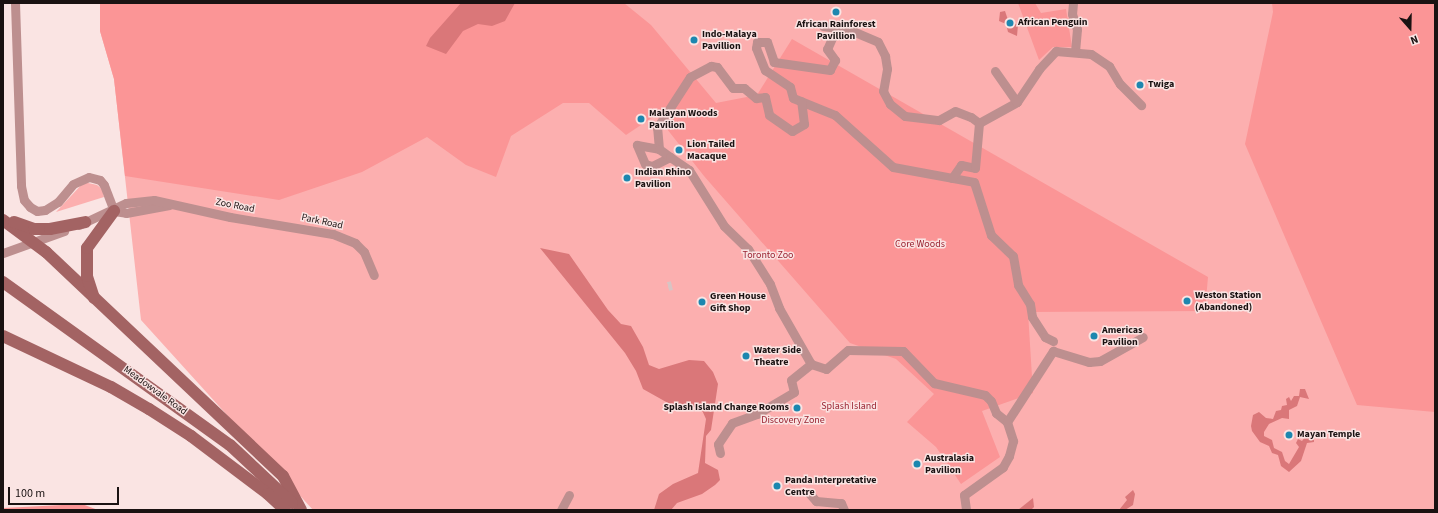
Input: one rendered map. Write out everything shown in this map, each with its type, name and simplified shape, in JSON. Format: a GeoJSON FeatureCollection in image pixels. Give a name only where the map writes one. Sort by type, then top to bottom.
{"type":"FeatureCollection","features":[{"type":"Feature","properties":{"kind":"main road"},"geometry":{"type":"LineString","coordinates":[[95,301],[87,276],[88,248],[114,211]]}},
{"type":"Feature","properties":{"kind":"main road"},"geometry":{"type":"LineString","coordinates":[[3,215],[21,225],[34,229],[50,229],[85,222]]}},
{"type":"Feature","properties":{"kind":"main road"},"geometry":{"type":"LineString","coordinates":[[3,220],[34,242],[95,301],[283,476],[300,510]]}},
{"type":"Feature","properties":{"kind":"main road","name":"Meadowvale Road"},"geometry":{"type":"LineString","coordinates":[[3,282],[230,445],[300,510]]}},
{"type":"Feature","properties":{"kind":"main road"},"geometry":{"type":"LineString","coordinates":[[3,336],[110,387],[148,409],[191,436],[268,494],[286,510]]}},
{"type":"Feature","properties":{"kind":"street"},"geometry":{"type":"LineString","coordinates":[[15,3],[21,186],[24,200],[34,209],[45,210],[58,202],[73,184],[89,177],[100,180],[104,185],[114,211]]}},
{"type":"Feature","properties":{"kind":"street"},"geometry":{"type":"LineString","coordinates":[[1073,3],[1072,14],[1077,29],[1075,52]]}},
{"type":"Feature","properties":{"kind":"street"},"geometry":{"type":"LineString","coordinates":[[823,26],[850,30],[878,42],[885,56],[887,69],[883,91],[890,104],[905,116],[939,120],[955,111],[971,117],[979,124]]}},
{"type":"Feature","properties":{"kind":"street"},"geometry":{"type":"LineString","coordinates":[[832,38],[827,49],[835,60],[830,70],[774,62],[767,42],[757,42],[756,48],[765,70],[790,87],[793,98],[835,115],[893,167],[974,182],[991,235],[1013,256],[1018,285],[1030,304],[1032,317],[1046,337],[1053,341]]}},
{"type":"Feature","properties":{"kind":"street"},"geometry":{"type":"LineString","coordinates":[[979,124],[1017,102],[1024,88],[1056,52],[1091,54],[1109,66],[1112,80],[1141,105]]}},
{"type":"Feature","properties":{"kind":"street"},"geometry":{"type":"LineString","coordinates":[[648,145],[657,128],[690,77],[711,66],[717,67],[733,88],[744,88],[756,98],[765,97],[769,116],[792,131],[804,124],[800,101]]}},
{"type":"Feature","properties":{"kind":"street"},"geometry":{"type":"LineString","coordinates":[[995,71],[1017,102]]}},
{"type":"Feature","properties":{"kind":"street"},"geometry":{"type":"LineString","coordinates":[[952,178],[961,165],[975,168],[979,124]]}},
{"type":"Feature","properties":{"kind":"street"},"geometry":{"type":"LineString","coordinates":[[657,128],[659,149]]}},
{"type":"Feature","properties":{"kind":"street"},"geometry":{"type":"LineString","coordinates":[[670,156],[652,166],[645,164],[637,145],[648,145],[659,149],[670,156],[689,170],[724,226],[748,249],[770,284],[779,308],[811,364],[826,369],[848,350],[903,352],[934,383],[985,395],[991,401],[996,413],[1007,422],[1013,441],[1009,456],[1003,467],[964,495],[966,510]]}},
{"type":"Feature","properties":{"kind":"street","name":"Zoo Road"},"geometry":{"type":"LineString","coordinates":[[4,252],[114,211],[126,213],[173,204],[293,227]]}},
{"type":"Feature","properties":{"kind":"street","name":"Park Road"},"geometry":{"type":"LineString","coordinates":[[293,227],[333,234],[356,244],[364,252],[374,276]]}},
{"type":"Feature","properties":{"kind":"street"},"geometry":{"type":"LineString","coordinates":[[1007,422],[1053,351],[1089,362],[1100,361],[1143,337]]}},
{"type":"Feature","properties":{"kind":"street"},"geometry":{"type":"LineString","coordinates":[[720,454],[718,444],[732,423],[757,414],[794,392],[791,380],[811,364]]}},
{"type":"Feature","properties":{"kind":"street"},"geometry":{"type":"LineString","coordinates":[[809,492],[816,501],[841,503],[844,510]]}},
{"type":"Feature","properties":{"kind":"street"},"geometry":{"type":"LineString","coordinates":[[561,510],[569,495]]}},
{"type":"Feature","properties":{"kind":"green space","name":"Toronto Zoo"},"geometry":{"type":"Polygon","coordinates":[[[100,3],[1435,3],[1435,510],[313,510],[141,320],[114,79],[100,31],[100,3]]]}},
{"type":"Feature","properties":{"kind":"green space","name":"Core Woods"},"geometry":{"type":"Polygon","coordinates":[[[100,3],[624,3],[651,25],[716,103],[757,95],[792,39],[1208,277],[1205,311],[1028,312],[1033,393],[982,411],[1000,457],[961,484],[936,447],[907,422],[934,394],[896,359],[850,343],[704,176],[656,115],[626,135],[589,103],[563,103],[511,136],[496,177],[466,165],[427,137],[362,172],[279,200],[125,176],[114,79],[100,31],[100,3]]]}},
{"type":"Feature","properties":{"kind":"green space"},"geometry":{"type":"Polygon","coordinates":[[[1018,3],[1035,3],[1041,13],[1066,9],[1072,47],[1053,47],[1039,60],[1018,3]]]}},
{"type":"Feature","properties":{"kind":"green space"},"geometry":{"type":"Polygon","coordinates":[[[1272,3],[1435,3],[1435,412],[1357,405],[1245,144],[1273,12],[1272,3]]]}},
{"type":"Feature","properties":{"kind":"green space"},"geometry":{"type":"Polygon","coordinates":[[[84,182],[97,185],[102,189],[104,197],[56,212],[84,182]]]}},
{"type":"Feature","properties":{"kind":"green space"},"geometry":{"type":"Polygon","coordinates":[[[82,504],[98,510],[3,510],[3,508],[82,504]]]}},
{"type":"Feature","properties":{"kind":"shaded area"},"geometry":{"type":"Polygon","coordinates":[[[461,3],[515,3],[505,21],[492,26],[478,24],[463,31],[446,54],[426,46],[430,38],[461,3]]]}},
{"type":"Feature","properties":{"kind":"shaded area","name":"African Penguin"},"geometry":{"type":"Polygon","coordinates":[[[1005,11],[1008,20],[1018,25],[1017,36],[1008,32],[1006,24],[999,21],[1000,12],[1005,11]]]}},
{"type":"Feature","properties":{"kind":"shaded area"},"geometry":{"type":"Polygon","coordinates":[[[540,248],[569,254],[608,310],[621,324],[631,326],[643,347],[649,365],[659,369],[689,360],[704,361],[713,372],[718,384],[711,430],[706,436],[705,463],[718,470],[720,480],[715,485],[702,494],[677,503],[671,510],[654,510],[659,494],[673,484],[698,473],[706,419],[701,408],[668,403],[643,389],[636,371],[625,353],[540,248]]]}},
{"type":"Feature","properties":{"kind":"shaded area"},"geometry":{"type":"Polygon","coordinates":[[[1300,389],[1305,389],[1309,399],[1300,397],[1297,406],[1289,410],[1289,419],[1282,418],[1269,424],[1264,432],[1264,436],[1272,440],[1274,448],[1282,452],[1285,461],[1289,464],[1299,447],[1296,443],[1298,439],[1302,441],[1306,436],[1311,435],[1314,438],[1314,442],[1307,443],[1301,461],[1289,472],[1281,466],[1278,455],[1272,453],[1269,446],[1260,442],[1252,431],[1251,426],[1253,415],[1259,412],[1266,418],[1273,419],[1276,411],[1281,410],[1282,406],[1287,405],[1286,399],[1289,397],[1291,401],[1294,396],[1299,396],[1300,389]]]}},
{"type":"Feature","properties":{"kind":"shaded area"},"geometry":{"type":"Polygon","coordinates":[[[1133,490],[1135,494],[1133,505],[1125,510],[1119,510],[1127,500],[1125,497],[1133,490]]]}},
{"type":"Feature","properties":{"kind":"shaded area"},"geometry":{"type":"Polygon","coordinates":[[[1033,498],[1034,507],[1031,510],[1018,510],[1033,498]]]}},
{"type":"Feature","properties":{"kind":"tunnel"},"geometry":{"type":"LineString","coordinates":[[668,286],[672,285]]}},
{"type":"Feature","properties":{"kind":"place","name":"African Rainforest Pavillion"},"geometry":{"type":"Point","coordinates":[836,12]}},
{"type":"Feature","properties":{"kind":"place","name":"African Penguin"},"geometry":{"type":"Point","coordinates":[1010,23]}},
{"type":"Feature","properties":{"kind":"place","name":"Indo-Malaya Pavillion"},"geometry":{"type":"Point","coordinates":[694,40]}},
{"type":"Feature","properties":{"kind":"place","name":"Twiga"},"geometry":{"type":"Point","coordinates":[1140,85]}},
{"type":"Feature","properties":{"kind":"place","name":"Malayan Woods Pavilion"},"geometry":{"type":"Point","coordinates":[641,119]}},
{"type":"Feature","properties":{"kind":"place","name":"Lion Tailed Macaque"},"geometry":{"type":"Point","coordinates":[679,150]}},
{"type":"Feature","properties":{"kind":"place","name":"Indian Rhino Pavilion"},"geometry":{"type":"Point","coordinates":[627,178]}},
{"type":"Feature","properties":{"kind":"place","name":"Weston Station (Abandoned)"},"geometry":{"type":"Point","coordinates":[1187,301]}},
{"type":"Feature","properties":{"kind":"place","name":"Green House Gift Shop"},"geometry":{"type":"Point","coordinates":[702,302]}},
{"type":"Feature","properties":{"kind":"place","name":"Americas Pavilion"},"geometry":{"type":"Point","coordinates":[1094,336]}},
{"type":"Feature","properties":{"kind":"place","name":"Water Side Theatre"},"geometry":{"type":"Point","coordinates":[746,356]}},
{"type":"Feature","properties":{"kind":"place","name":"Splash Island Change Rooms"},"geometry":{"type":"Point","coordinates":[797,408]}},
{"type":"Feature","properties":{"kind":"place","name":"Mayan Temple"},"geometry":{"type":"Point","coordinates":[1289,435]}},
{"type":"Feature","properties":{"kind":"place","name":"Australasia Pavilion"},"geometry":{"type":"Point","coordinates":[917,464]}},
{"type":"Feature","properties":{"kind":"place","name":"Panda Interpretative Centre"},"geometry":{"type":"Point","coordinates":[777,486]}},
{"type":"Feature","properties":{"kind":"park label","name":"Splash Island"},"geometry":{"type":"Point","coordinates":[849,407]}},
{"type":"Feature","properties":{"kind":"park label","name":"Discovery Zone"},"geometry":{"type":"Point","coordinates":[793,421]}}]}
